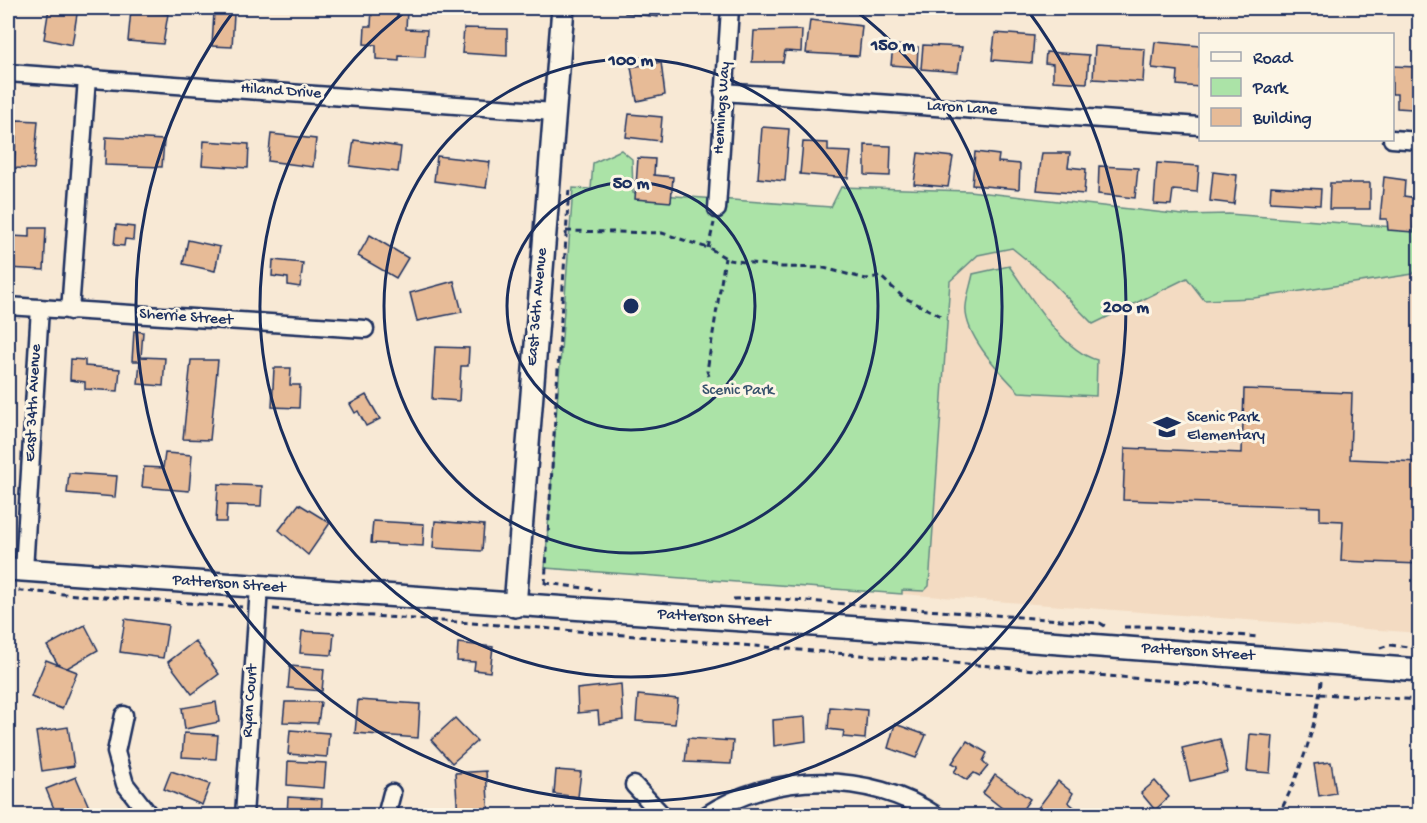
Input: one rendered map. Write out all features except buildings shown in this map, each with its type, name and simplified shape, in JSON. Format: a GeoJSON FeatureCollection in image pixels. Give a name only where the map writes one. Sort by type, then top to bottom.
{"type":"FeatureCollection","features":[{"type":"Feature","properties":{"kind":"street","name":"East 36th Avenue"},"geometry":{"type":"LineString","coordinates":[[514,606],[563,8]]}},
{"type":"Feature","properties":{"kind":"street","name":"Hennings Way"},"geometry":{"type":"LineString","coordinates":[[717,209],[730,8]]}},
{"type":"Feature","properties":{"kind":"street","name":"Hiland Drive"},"geometry":{"type":"LineString","coordinates":[[8,73],[554,112]]}},
{"type":"Feature","properties":{"kind":"street"},"geometry":{"type":"LineString","coordinates":[[70,311],[87,78]]}},
{"type":"Feature","properties":{"kind":"street","name":"Laron Lane"},"geometry":{"type":"LineString","coordinates":[[723,92],[1199,126]]}},
{"type":"Feature","properties":{"kind":"street"},"geometry":{"type":"LineString","coordinates":[[1394,139],[1419,141]]}},
{"type":"Feature","properties":{"kind":"street","name":"Sherrie Street"},"geometry":{"type":"LineString","coordinates":[[8,306],[365,329]]}},
{"type":"Feature","properties":{"kind":"street","name":"East 34th Avenue"},"geometry":{"type":"LineString","coordinates":[[16,570],[40,308]]}},
{"type":"Feature","properties":{"kind":"street","name":"Patterson Street"},"geometry":{"type":"LineString","coordinates":[[16,570],[913,632],[1419,670]]}},
{"type":"Feature","properties":{"kind":"street","name":"Ryan Court"},"geometry":{"type":"LineString","coordinates":[[244,816],[259,587]]}},
{"type":"Feature","properties":{"kind":"street"},"geometry":{"type":"LineString","coordinates":[[124,715],[116,752],[125,784],[150,816]]}},
{"type":"Feature","properties":{"kind":"street"},"geometry":{"type":"LineString","coordinates":[[705,816],[717,807],[795,782],[834,782],[883,792],[922,806],[937,816]]}},
{"type":"Feature","properties":{"kind":"street"},"geometry":{"type":"LineString","coordinates":[[634,785],[663,816]]}},
{"type":"Feature","properties":{"kind":"street"},"geometry":{"type":"LineString","coordinates":[[386,816],[392,793]]}},
{"type":"Feature","properties":{"kind":"path"},"geometry":{"type":"LineString","coordinates":[[708,248],[717,209]]}},
{"type":"Feature","properties":{"kind":"path"},"geometry":{"type":"LineString","coordinates":[[566,231],[662,233],[708,248],[725,258],[782,267],[824,268],[866,279],[880,276],[903,297],[941,316]]}},
{"type":"Feature","properties":{"kind":"path"},"geometry":{"type":"LineString","coordinates":[[709,376],[707,371],[725,258]]}},
{"type":"Feature","properties":{"kind":"path"},"geometry":{"type":"LineString","coordinates":[[545,583],[607,590]]}},
{"type":"Feature","properties":{"kind":"path"},"geometry":{"type":"LineString","coordinates":[[727,599],[767,598],[1100,623],[1104,626],[1157,627],[1260,638]]}},
{"type":"Feature","properties":{"kind":"path"},"geometry":{"type":"LineString","coordinates":[[542,628],[1320,694],[1419,700]]}},
{"type":"Feature","properties":{"kind":"path"},"geometry":{"type":"LineString","coordinates":[[1278,816],[1291,790],[1320,694]]}},
{"type":"Feature","properties":{"kind":"shaded area","name":"Scenic Park Elementary"},"geometry":{"type":"Polygon","coordinates":[[[930,214],[1419,260],[1419,633],[902,594],[930,214]]]}},
{"type":"Feature","properties":{"kind":"green space","name":"Scenic Park"},"geometry":{"type":"Polygon","coordinates":[[[621,150],[632,159],[633,193],[831,207],[841,187],[969,191],[1183,215],[1229,214],[1419,229],[1419,266],[1413,274],[1254,298],[1204,300],[1187,278],[1093,324],[1044,274],[1012,248],[978,255],[950,281],[929,586],[924,591],[902,590],[902,594],[545,568],[573,188],[591,189],[593,163],[621,150]]]}},
{"type":"Feature","properties":{"kind":"green space"},"geometry":{"type":"Polygon","coordinates":[[[1009,266],[1059,334],[1084,354],[1097,360],[1096,396],[1019,392],[976,341],[970,329],[966,306],[973,274],[1009,266]]]}},
{"type":"Feature","properties":{"kind":"place","name":"Scenic Park Elementary"},"geometry":{"type":"Point","coordinates":[1167,427]}}]}
